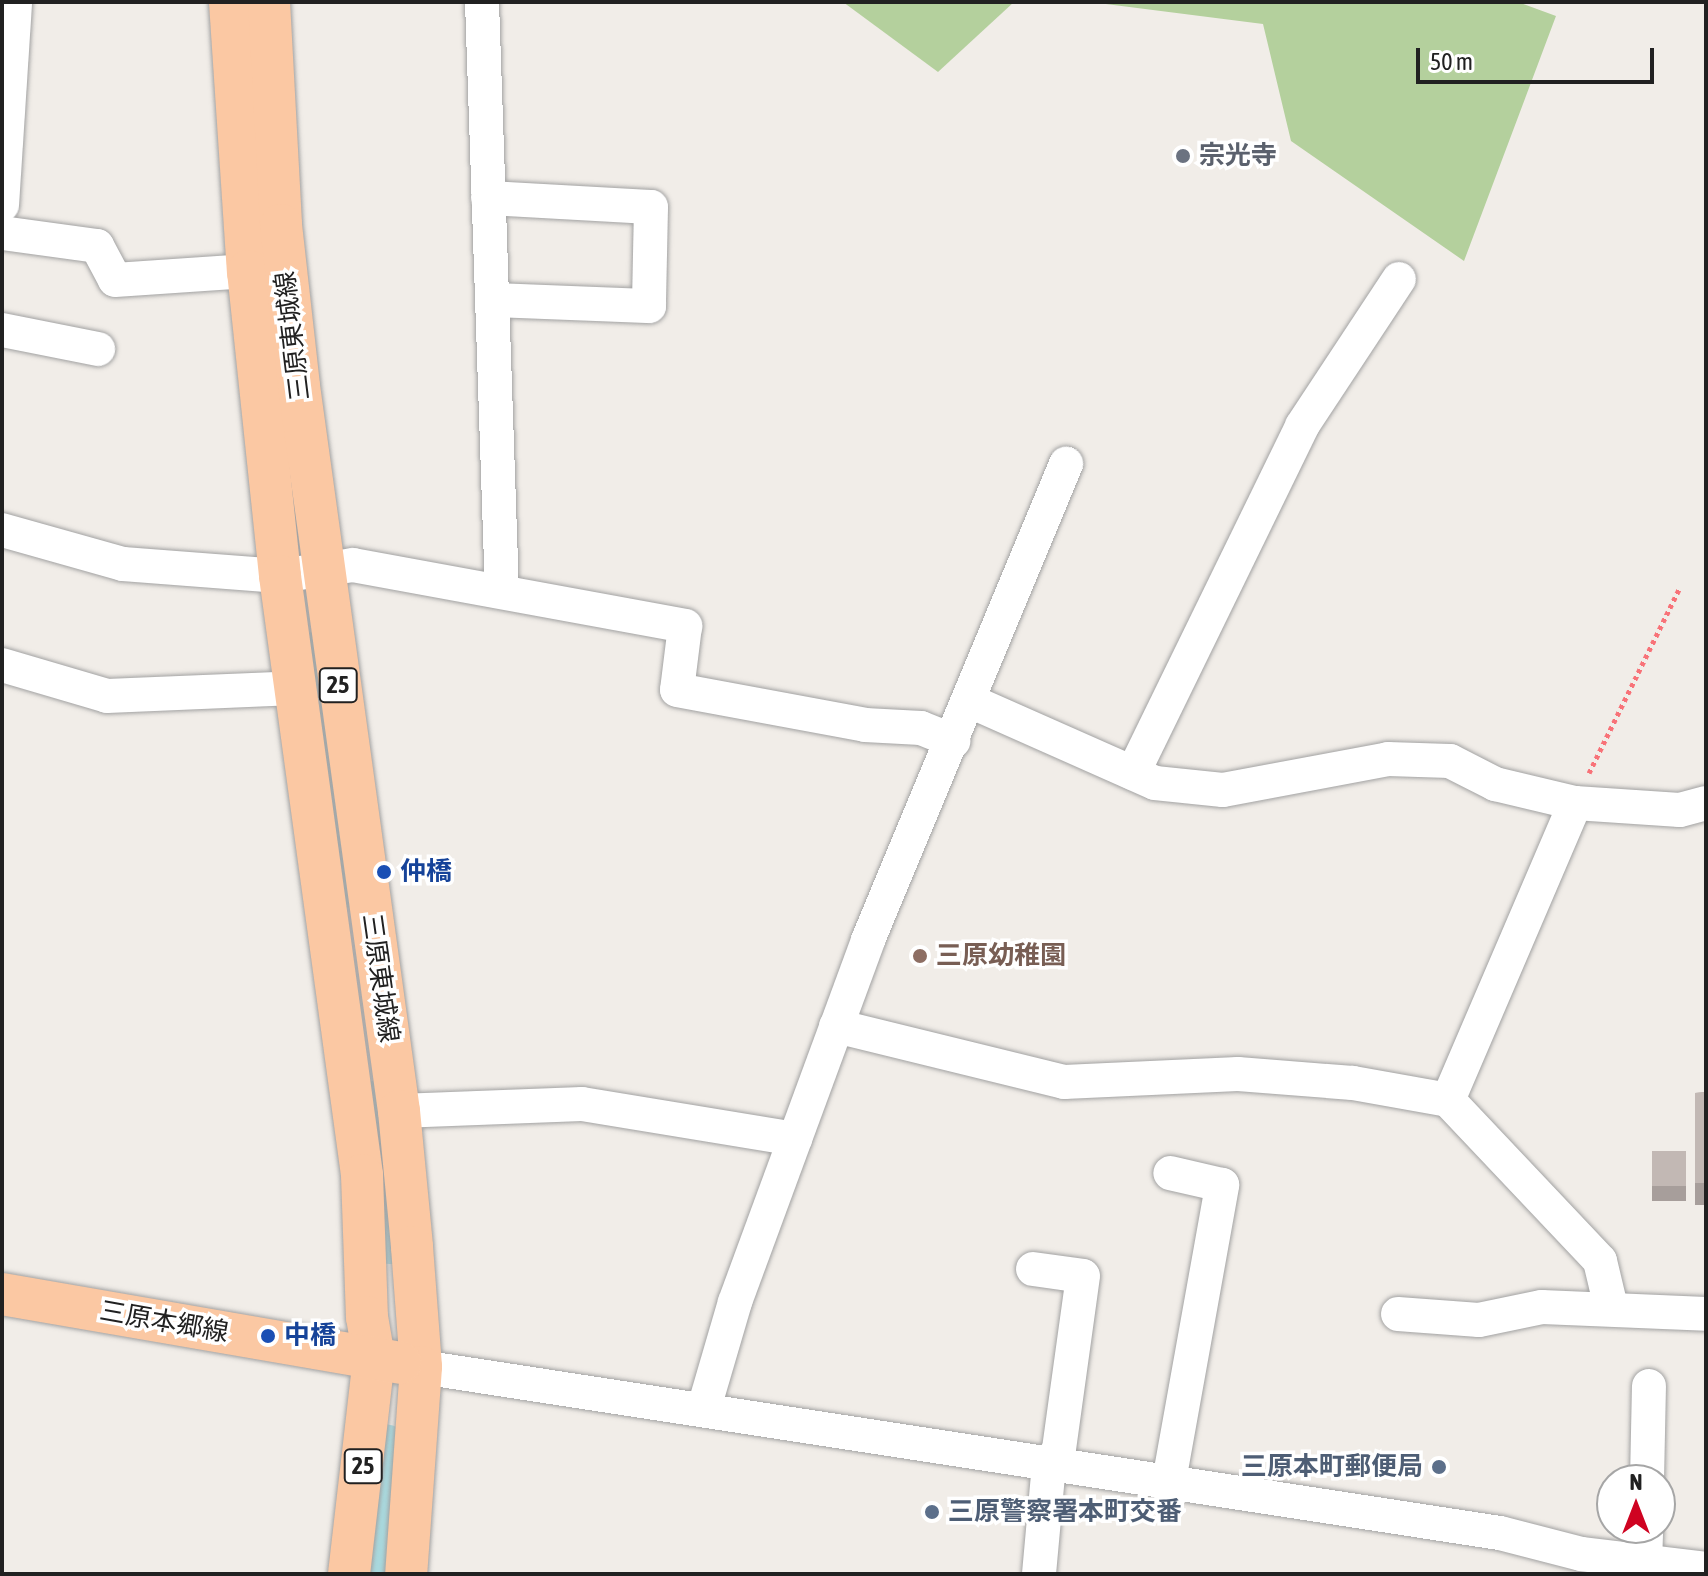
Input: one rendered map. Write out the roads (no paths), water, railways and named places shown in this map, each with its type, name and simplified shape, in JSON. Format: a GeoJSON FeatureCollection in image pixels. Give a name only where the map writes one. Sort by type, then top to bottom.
{"type":"FeatureCollection","features":[{"type":"Feature","properties":{"kind":"main road","name":"三原東城線"},"geometry":{"type":"LineString","coordinates":[[230,2],[248,271],[280,576],[362,1175],[367,1317],[374,1358],[349,1574]]}},
{"type":"Feature","properties":{"kind":"main road","name":"三原東城線"},"geometry":{"type":"LineString","coordinates":[[269,2],[281,225],[322,568],[399,1111],[421,1367],[406,1574]]}},
{"type":"Feature","properties":{"kind":"main road","name":"三原本郷線"},"geometry":{"type":"LineString","coordinates":[[2,1294],[421,1367]]}},
{"type":"Feature","properties":{"kind":"street"},"geometry":{"type":"LineString","coordinates":[[2,205],[15,2]]}},
{"type":"Feature","properties":{"kind":"street"},"geometry":{"type":"LineString","coordinates":[[482,2],[502,591]]}},
{"type":"Feature","properties":{"kind":"street"},"geometry":{"type":"LineString","coordinates":[[488,198],[651,207],[649,306],[492,300]]}},
{"type":"Feature","properties":{"kind":"street"},"geometry":{"type":"LineString","coordinates":[[2,233],[97,246],[115,280],[248,271]]}},
{"type":"Feature","properties":{"kind":"street"},"geometry":{"type":"LineString","coordinates":[[1133,773],[1302,426],[1399,279]]}},
{"type":"Feature","properties":{"kind":"street"},"geometry":{"type":"LineString","coordinates":[[2,330],[98,349]]}},
{"type":"Feature","properties":{"kind":"street"},"geometry":{"type":"LineString","coordinates":[[704,1408],[735,1302],[836,1026],[1066,464]]}},
{"type":"Feature","properties":{"kind":"street"},"geometry":{"type":"LineString","coordinates":[[2,530],[123,564],[280,576],[353,565],[685,626],[677,690],[865,725],[921,728],[953,741]]}},
{"type":"Feature","properties":{"kind":"street"},"geometry":{"type":"LineString","coordinates":[[2,665],[107,696],[295,688]]}},
{"type":"Feature","properties":{"kind":"street"},"geometry":{"type":"LineString","coordinates":[[970,701],[1155,783],[1223,790],[1388,759],[1450,761],[1495,784],[1575,803],[1680,810],[1706,803]]}},
{"type":"Feature","properties":{"kind":"street"},"geometry":{"type":"LineString","coordinates":[[1448,1100],[1575,803]]}},
{"type":"Feature","properties":{"kind":"street"},"geometry":{"type":"LineString","coordinates":[[836,1026],[1064,1082],[1238,1074],[1353,1083],[1448,1100],[1600,1261],[1611,1307]]}},
{"type":"Feature","properties":{"kind":"street"},"geometry":{"type":"LineString","coordinates":[[399,1111],[419,1106],[582,1104],[795,1139]]}},
{"type":"Feature","properties":{"kind":"street"},"geometry":{"type":"LineString","coordinates":[[1169,1481],[1222,1185],[1170,1173]]}},
{"type":"Feature","properties":{"kind":"street"},"geometry":{"type":"LineString","coordinates":[[1033,1269],[1083,1276],[1059,1450],[1049,1464],[1039,1574]]}},
{"type":"Feature","properties":{"kind":"street"},"geometry":{"type":"LineString","coordinates":[[1398,1314],[1479,1320],[1542,1307],[1611,1307],[1706,1314]]}},
{"type":"Feature","properties":{"kind":"street"},"geometry":{"type":"LineString","coordinates":[[421,1367],[704,1408],[1500,1533],[1645,1563],[1706,1569]]}},
{"type":"Feature","properties":{"kind":"street"},"geometry":{"type":"LineString","coordinates":[[1647,1464],[1649,1386]]}},
{"type":"Feature","properties":{"kind":"street"},"geometry":{"type":"LineString","coordinates":[[1645,1563],[1646,1544]]}},
{"type":"Feature","properties":{"kind":"waterway"},"geometry":{"type":"LineString","coordinates":[[314,660],[342,880]]}},
{"type":"Feature","properties":{"kind":"waterway"},"geometry":{"type":"LineString","coordinates":[[373,1109],[390,1236]]}},
{"type":"Feature","properties":{"kind":"waterway"},"geometry":{"type":"LineString","coordinates":[[374,1574],[385,1452]]}},
{"type":"Feature","properties":{"kind":"place","name":"宗光寺"},"geometry":{"type":"Point","coordinates":[1183,156]}},
{"type":"Feature","properties":{"kind":"place","name":"仲橋"},"geometry":{"type":"Point","coordinates":[384,872]}},
{"type":"Feature","properties":{"kind":"place","name":"三原幼稚園"},"geometry":{"type":"Point","coordinates":[920,956]}},
{"type":"Feature","properties":{"kind":"place","name":"中橋"},"geometry":{"type":"Point","coordinates":[268,1336]}},
{"type":"Feature","properties":{"kind":"place","name":"三原本町郵便局"},"geometry":{"type":"Point","coordinates":[1439,1467]}},
{"type":"Feature","properties":{"kind":"place","name":"三原警察署本町交番"},"geometry":{"type":"Point","coordinates":[932,1512]}}]}
